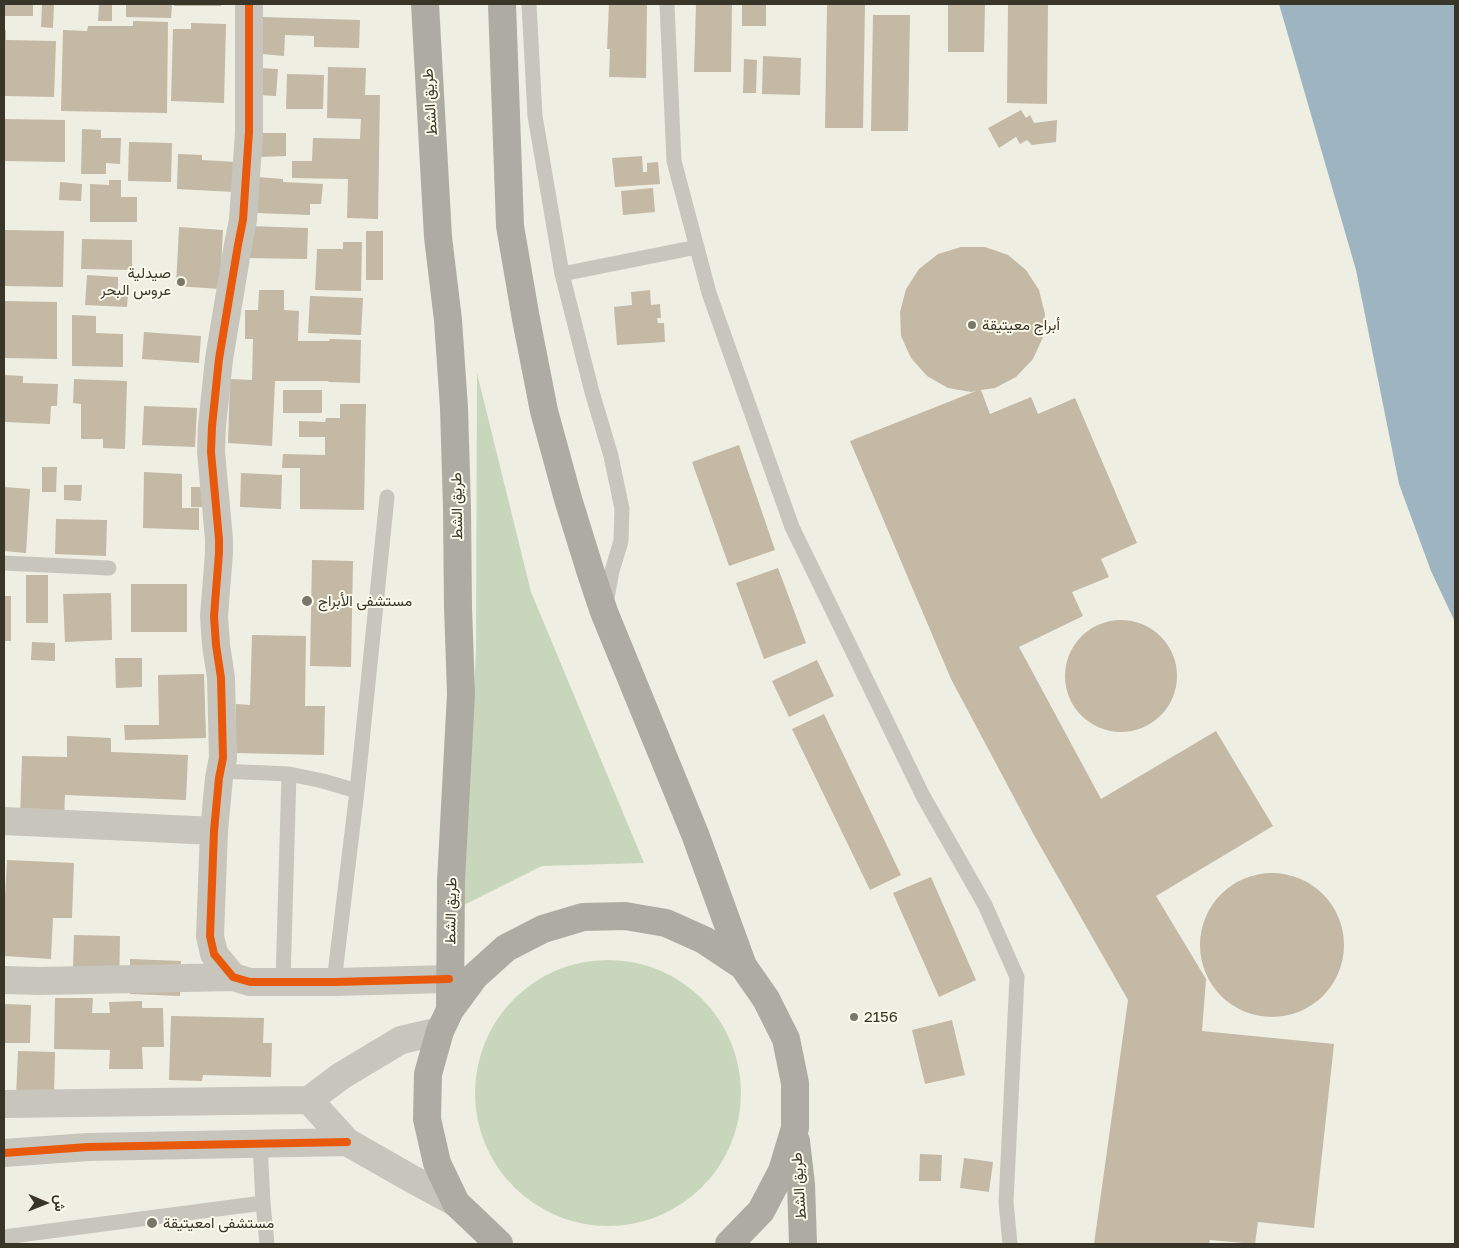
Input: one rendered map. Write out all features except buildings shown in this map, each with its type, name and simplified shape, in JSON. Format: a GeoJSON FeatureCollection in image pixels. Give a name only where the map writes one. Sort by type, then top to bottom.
{"type":"FeatureCollection","features":[{"type":"Feature","properties":{"kind":"highway","name":"طريق الشط"},"geometry":{"type":"LineString","coordinates":[[424,4],[438,237],[448,320],[454,408],[461,694],[451,881],[450,979],[445,1020]]}},
{"type":"Feature","properties":{"kind":"highway"},"geometry":{"type":"LineString","coordinates":[[502,4],[510,226],[544,411],[568,499],[604,612],[695,834],[743,966],[766,999],[786,1040],[795,1083],[794,1128],[782,1171],[761,1211],[729,1244]]}},
{"type":"Feature","properties":{"kind":"highway"},"geometry":{"type":"LineString","coordinates":[[499,1244],[456,1203],[437,1163],[427,1119],[428,1074],[445,1020],[475,976],[506,948],[543,928],[583,918],[625,916],[666,923],[704,940],[743,966]]}},
{"type":"Feature","properties":{"kind":"highway","name":"طريق الشط"},"geometry":{"type":"LineString","coordinates":[[794,1128],[801,1184],[803,1244]]}},
{"type":"Feature","properties":{"kind":"street"},"geometry":{"type":"LineString","coordinates":[[233,977],[214,954],[210,936],[214,831],[219,778],[223,758],[221,678],[214,616],[219,539],[211,452],[212,426],[220,359],[243,220],[249,132],[249,4]]}},
{"type":"Feature","properties":{"kind":"street"},"geometry":{"type":"LineString","coordinates":[[4,820],[214,831]]}},
{"type":"Feature","properties":{"kind":"street"},"geometry":{"type":"LineString","coordinates":[[4,980],[233,977],[250,982],[334,982],[450,979]]}},
{"type":"Feature","properties":{"kind":"street"},"geometry":{"type":"LineString","coordinates":[[4,1104],[309,1100],[341,1076],[401,1040],[445,1020]]}},
{"type":"Feature","properties":{"kind":"street"},"geometry":{"type":"LineString","coordinates":[[309,1100],[347,1142],[456,1203]]}},
{"type":"Feature","properties":{"kind":"street"},"geometry":{"type":"LineString","coordinates":[[4,1153],[88,1147],[347,1142]]}},
{"type":"Feature","properties":{"kind":"lane"},"geometry":{"type":"LineString","coordinates":[[530,4],[535,116],[562,274],[592,392],[611,456],[622,509],[621,541],[612,571],[604,612]]}},
{"type":"Feature","properties":{"kind":"lane"},"geometry":{"type":"LineString","coordinates":[[667,4],[674,161],[709,293],[792,527],[923,796],[985,905],[1017,978],[1006,1202],[1010,1244]]}},
{"type":"Feature","properties":{"kind":"lane"},"geometry":{"type":"LineString","coordinates":[[562,274],[697,248]]}},
{"type":"Feature","properties":{"kind":"lane"},"geometry":{"type":"LineString","coordinates":[[334,982],[357,791],[388,497]]}},
{"type":"Feature","properties":{"kind":"lane"},"geometry":{"type":"LineString","coordinates":[[4,563],[109,568]]}},
{"type":"Feature","properties":{"kind":"lane"},"geometry":{"type":"LineString","coordinates":[[221,771],[289,774],[357,791]]}},
{"type":"Feature","properties":{"kind":"lane"},"geometry":{"type":"LineString","coordinates":[[282,981],[289,774]]}},
{"type":"Feature","properties":{"kind":"lane"},"geometry":{"type":"LineString","coordinates":[[260,1144],[267,1244]]}},
{"type":"Feature","properties":{"kind":"lane"},"geometry":{"type":"LineString","coordinates":[[4,1237],[264,1203]]}},
{"type":"Feature","properties":{"kind":"green space"},"geometry":{"type":"Polygon","coordinates":[[[477,373],[531,592],[644,863],[542,866],[462,906],[476,651],[477,373]]]}},
{"type":"Feature","properties":{"kind":"green space"},"geometry":{"type":"Polygon","coordinates":[[[608,960],[634,963],[659,970],[682,983],[702,999],[718,1019],[731,1042],[738,1067],[741,1093],[738,1119],[731,1144],[718,1167],[702,1187],[682,1203],[659,1216],[634,1223],[608,1226],[582,1223],[557,1216],[534,1203],[514,1187],[498,1167],[485,1144],[478,1119],[475,1093],[478,1067],[485,1042],[498,1019],[514,999],[534,983],[557,970],[582,963],[608,960]]]}},
{"type":"Feature","properties":{"kind":"water"},"geometry":{"type":"Polygon","coordinates":[[[1279,4],[1455,4],[1455,622],[1431,571],[1399,484],[1356,270],[1279,4]]]}},
{"type":"Feature","properties":{"kind":"cycle path"},"geometry":{"type":"LineString","coordinates":[[249,4],[249,132],[243,220],[219,359],[212,426],[211,452],[219,539],[214,616],[221,678],[223,758],[219,778],[214,831],[210,936],[214,954],[233,977],[250,982],[449,979]]}},
{"type":"Feature","properties":{"kind":"cycle path"},"geometry":{"type":"LineString","coordinates":[[4,1153],[88,1147],[347,1142]]}},
{"type":"Feature","properties":{"kind":"place","name":"صيدلية عروس البحر"},"geometry":{"type":"Point","coordinates":[181,282]}},
{"type":"Feature","properties":{"kind":"place","name":"أبراج معيتيقة"},"geometry":{"type":"Point","coordinates":[972,325]}},
{"type":"Feature","properties":{"kind":"place","name":"مستشفى الأبراج"},"geometry":{"type":"Point","coordinates":[307,601]}},
{"type":"Feature","properties":{"kind":"place","name":"2156"},"geometry":{"type":"Point","coordinates":[854,1017]}},
{"type":"Feature","properties":{"kind":"place","name":"مستشفى امعيتيقة"},"geometry":{"type":"Point","coordinates":[152,1223]}}]}
